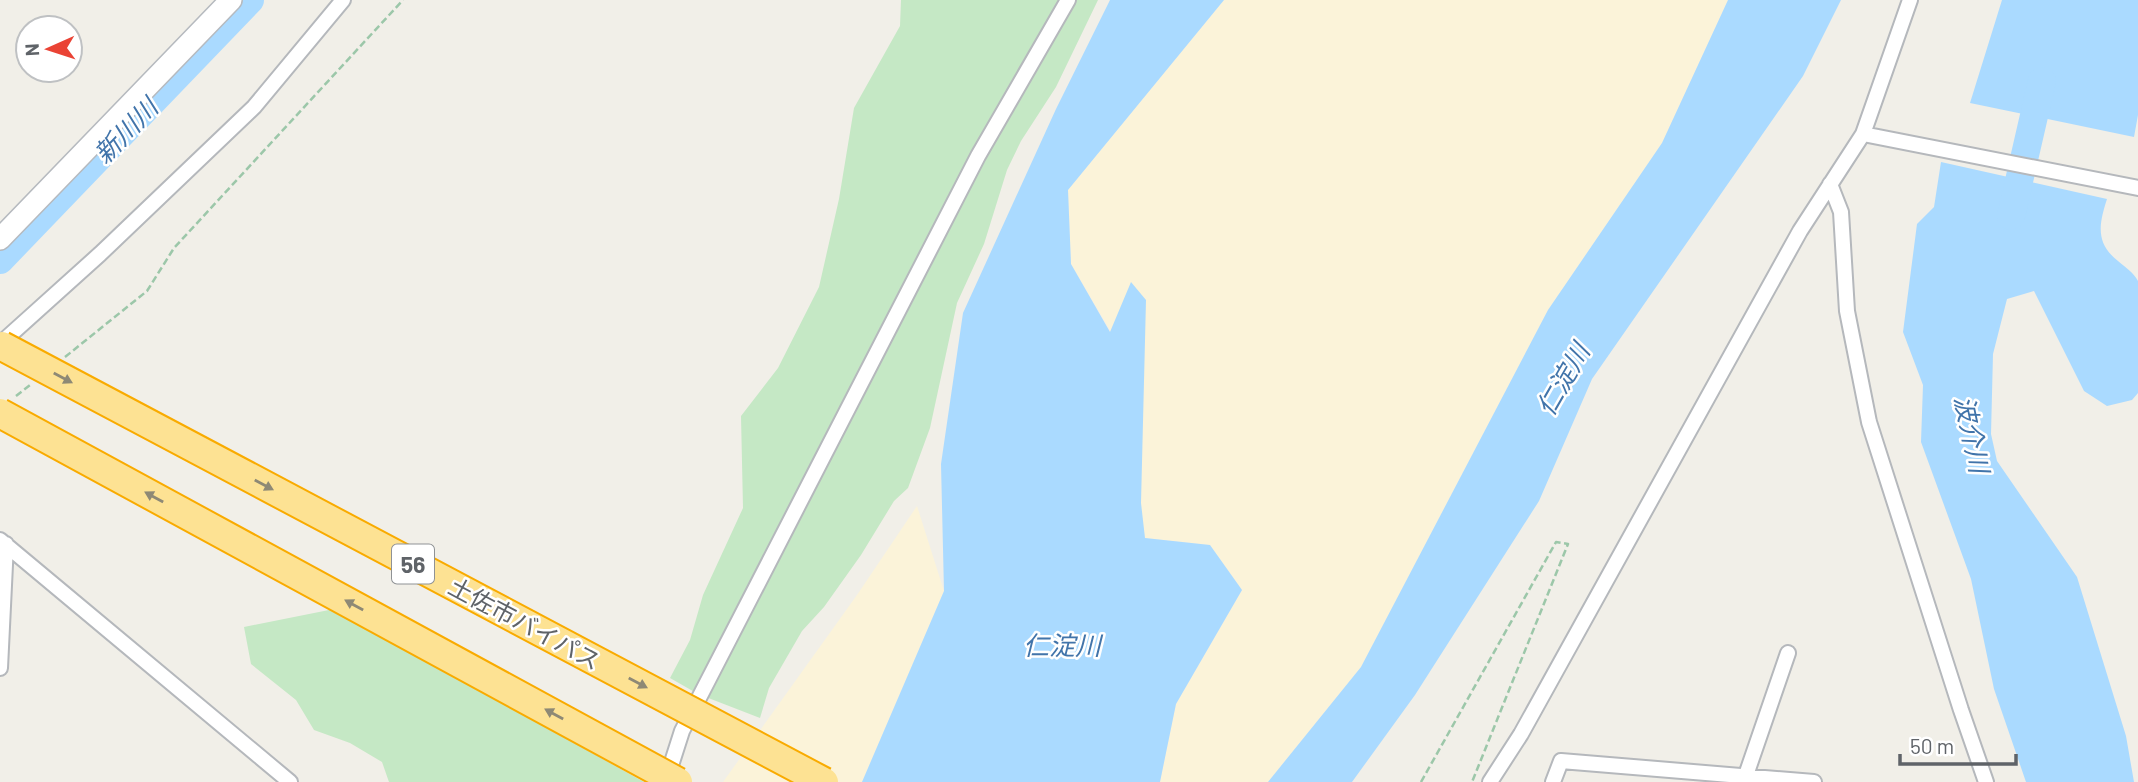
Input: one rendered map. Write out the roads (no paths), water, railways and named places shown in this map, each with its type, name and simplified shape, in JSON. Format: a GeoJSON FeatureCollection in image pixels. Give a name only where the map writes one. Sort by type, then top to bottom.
{"type":"FeatureCollection","features":[{"type":"Feature","properties":{"kind":"highway","name":"土佐市バイパス"},"geometry":{"type":"LineString","coordinates":[[1,345],[824,782]]}},
{"type":"Feature","properties":{"kind":"highway"},"geometry":{"type":"LineString","coordinates":[[5,407],[678,782]]}},
{"type":"Feature","properties":{"kind":"main road"},"geometry":{"type":"LineString","coordinates":[[0,239],[231,0]]}},
{"type":"Feature","properties":{"kind":"street"},"geometry":{"type":"LineString","coordinates":[[1,345],[254,107],[343,0]]}},
{"type":"Feature","properties":{"kind":"street"},"geometry":{"type":"LineString","coordinates":[[666,782],[682,732],[824,453],[978,156],[1068,0]]}},
{"type":"Feature","properties":{"kind":"street"},"geometry":{"type":"LineString","coordinates":[[1490,782],[1521,734],[1800,231],[1863,134],[1910,0]]}},
{"type":"Feature","properties":{"kind":"street"},"geometry":{"type":"LineString","coordinates":[[1863,134],[2138,188]]}},
{"type":"Feature","properties":{"kind":"street"},"geometry":{"type":"LineString","coordinates":[[1830,184],[1841,212],[1847,311],[1869,422],[1986,782]]}},
{"type":"Feature","properties":{"kind":"street"},"geometry":{"type":"LineString","coordinates":[[0,668],[3,542]]}},
{"type":"Feature","properties":{"kind":"street"},"geometry":{"type":"LineString","coordinates":[[3,542],[290,782]]}},
{"type":"Feature","properties":{"kind":"street"},"geometry":{"type":"LineString","coordinates":[[1745,778],[1788,653]]}},
{"type":"Feature","properties":{"kind":"street"},"geometry":{"type":"LineString","coordinates":[[1553,782],[1561,761],[1814,782]]}},
{"type":"Feature","properties":{"kind":"water","name":"仁淀川"},"geometry":{"type":"Polygon","coordinates":[[[1110,0],[1224,0],[1068,190],[1071,264],[1110,332],[1131,282],[1146,300],[1141,503],[1145,538],[1210,545],[1242,590],[1176,704],[1160,782],[862,782],[944,591],[941,464],[963,313],[1056,109],[1110,0]]]}},
{"type":"Feature","properties":{"kind":"water","name":"仁淀川"},"geometry":{"type":"Polygon","coordinates":[[[1728,0],[1841,0],[1803,76],[1592,379],[1539,501],[1415,695],[1352,782],[1268,782],[1361,667],[1548,310],[1662,143],[1728,0]]]}},
{"type":"Feature","properties":{"kind":"water"},"geometry":{"type":"Polygon","coordinates":[[[2002,0],[2138,0],[2138,115],[2134,137],[1970,103],[2002,0]]]}},
{"type":"Feature","properties":{"kind":"water"},"geometry":{"type":"Polygon","coordinates":[[[1941,162],[2107,199],[2101,225],[2102,240],[2111,254],[2138,281],[2138,393],[2132,400],[2107,406],[2084,391],[2034,291],[2007,299],[1993,354],[1991,434],[1997,461],[2077,577],[2126,736],[2134,782],[2026,782],[1994,689],[1971,579],[1921,442],[1923,385],[1903,332],[1917,224],[1934,207],[1941,162]]]}},
{"type":"Feature","properties":{"kind":"waterway","name":"新川川"},"geometry":{"type":"LineString","coordinates":[[0,260],[250,0]]}},
{"type":"Feature","properties":{"kind":"waterway","name":"波介川"},"geometry":{"type":"LineString","coordinates":[[2011,216],[2042,81]]}}]}
